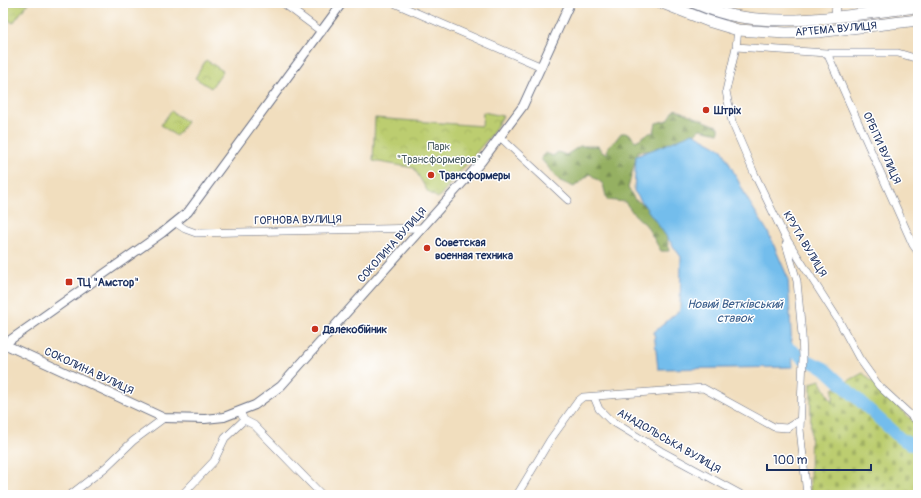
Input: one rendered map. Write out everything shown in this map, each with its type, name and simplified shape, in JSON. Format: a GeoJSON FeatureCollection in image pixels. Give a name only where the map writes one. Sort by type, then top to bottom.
{"type":"FeatureCollection","features":[{"type":"Feature","properties":{"kind":"main road","name":"АРТЕМА ВУЛИЦЯ"},"geometry":{"type":"LineString","coordinates":[[662,3],[708,21],[738,30],[786,33],[818,32],[918,20]]}},
{"type":"Feature","properties":{"kind":"main road","name":"АРТЕМА ВУЛИЦЯ"},"geometry":{"type":"LineString","coordinates":[[695,3],[710,9],[741,17],[787,20],[918,7]]}},
{"type":"Feature","properties":{"kind":"street"},"geometry":{"type":"LineString","coordinates":[[283,3],[322,32]]}},
{"type":"Feature","properties":{"kind":"street"},"geometry":{"type":"LineString","coordinates":[[4,345],[188,212],[342,3]]}},
{"type":"Feature","properties":{"kind":"street"},"geometry":{"type":"LineString","coordinates":[[394,3],[542,67]]}},
{"type":"Feature","properties":{"kind":"street","name":"СОКОЛИНА ВУЛИЦЯ"},"geometry":{"type":"LineString","coordinates":[[4,345],[164,418],[205,420],[224,417],[255,405],[281,386],[481,162],[523,106],[570,3]]}},
{"type":"Feature","properties":{"kind":"street"},"geometry":{"type":"LineString","coordinates":[[835,16],[836,3]]}},
{"type":"Feature","properties":{"kind":"street","name":"КРУТА ВУЛИЦЯ"},"geometry":{"type":"LineString","coordinates":[[738,30],[736,48],[726,92],[732,122],[754,173],[784,235],[839,321],[859,358],[879,386],[918,422]]}},
{"type":"Feature","properties":{"kind":"street"},"geometry":{"type":"LineString","coordinates":[[736,48],[827,53],[898,53],[918,59]]}},
{"type":"Feature","properties":{"kind":"street","name":"ОРБІТИ ВУЛИЦЯ"},"geometry":{"type":"LineString","coordinates":[[827,53],[913,245],[918,252]]}},
{"type":"Feature","properties":{"kind":"street"},"geometry":{"type":"LineString","coordinates":[[500,137],[568,200]]}},
{"type":"Feature","properties":{"kind":"street","name":"ГОРНОВА ВУЛИЦЯ"},"geometry":{"type":"LineString","coordinates":[[176,222],[185,229],[196,233],[422,228]]}},
{"type":"Feature","properties":{"kind":"street"},"geometry":{"type":"LineString","coordinates":[[784,235],[797,281],[802,327],[800,420],[807,495]]}},
{"type":"Feature","properties":{"kind":"street"},"geometry":{"type":"LineString","coordinates":[[517,495],[550,440],[578,401],[584,397],[703,388],[774,427],[787,428],[800,420]]}},
{"type":"Feature","properties":{"kind":"street","name":"АНАДОЛЬСЬКА ВУЛИЦЯ"},"geometry":{"type":"LineString","coordinates":[[594,397],[599,409],[610,420],[661,451],[742,495]]}},
{"type":"Feature","properties":{"kind":"street"},"geometry":{"type":"LineString","coordinates":[[240,411],[244,420],[254,424],[322,495]]}},
{"type":"Feature","properties":{"kind":"street"},"geometry":{"type":"LineString","coordinates":[[70,495],[106,467],[133,441],[164,418]]}},
{"type":"Feature","properties":{"kind":"street"},"geometry":{"type":"LineString","coordinates":[[182,495],[214,461],[225,438],[244,420]]}},
{"type":"Feature","properties":{"kind":"green space"},"geometry":{"type":"Polygon","coordinates":[[[3,3],[28,3],[13,23],[3,16],[3,3]]]}},
{"type":"Feature","properties":{"kind":"green space"},"geometry":{"type":"Polygon","coordinates":[[[206,60],[223,71],[211,88],[195,78],[206,60]]]}},
{"type":"Feature","properties":{"kind":"green space"},"geometry":{"type":"Polygon","coordinates":[[[675,109],[719,127],[719,133],[700,129],[688,140],[659,151],[638,151],[628,188],[635,200],[652,208],[663,223],[669,251],[661,251],[646,225],[634,214],[625,202],[607,200],[603,184],[590,174],[574,187],[560,181],[541,159],[545,153],[553,156],[558,152],[566,155],[580,146],[598,146],[602,152],[607,154],[608,146],[615,141],[621,133],[629,133],[635,141],[638,140],[654,132],[656,123],[668,120],[675,109]]]}},
{"type":"Feature","properties":{"kind":"green space"},"geometry":{"type":"Polygon","coordinates":[[[171,111],[187,122],[176,136],[161,125],[171,111]]]}},
{"type":"Feature","properties":{"kind":"green space","name":"Парк \"Трансформеров\""},"geometry":{"type":"Polygon","coordinates":[[[483,112],[503,116],[491,135],[438,198],[428,192],[414,168],[373,161],[375,118],[482,126],[483,112]]]}},
{"type":"Feature","properties":{"kind":"green space"},"geometry":{"type":"Polygon","coordinates":[[[863,373],[918,426],[918,495],[810,495],[811,383],[820,380],[833,404],[833,389],[863,373]]]}},
{"type":"Feature","properties":{"kind":"water","name":"Новий Ветківський ставок"},"geometry":{"type":"Polygon","coordinates":[[[693,133],[722,149],[748,200],[768,232],[788,278],[793,367],[658,369],[654,332],[680,310],[681,257],[634,191],[636,156],[693,133]]]}},
{"type":"Feature","properties":{"kind":"waterway"},"geometry":{"type":"LineString","coordinates":[[780,342],[803,358],[824,368],[901,439],[918,448]]}},
{"type":"Feature","properties":{"kind":"place","name":"Штріх"},"geometry":{"type":"Point","coordinates":[706,110]}},
{"type":"Feature","properties":{"kind":"place","name":"Трансформеры"},"geometry":{"type":"Point","coordinates":[431,175]}},
{"type":"Feature","properties":{"kind":"place","name":"Советская военная техника"},"geometry":{"type":"Point","coordinates":[427,248]}},
{"type":"Feature","properties":{"kind":"place","name":"ТЦ \"Амстор\""},"geometry":{"type":"Point","coordinates":[69,282]}},
{"type":"Feature","properties":{"kind":"place","name":"Далекобійник"},"geometry":{"type":"Point","coordinates":[315,329]}}]}
